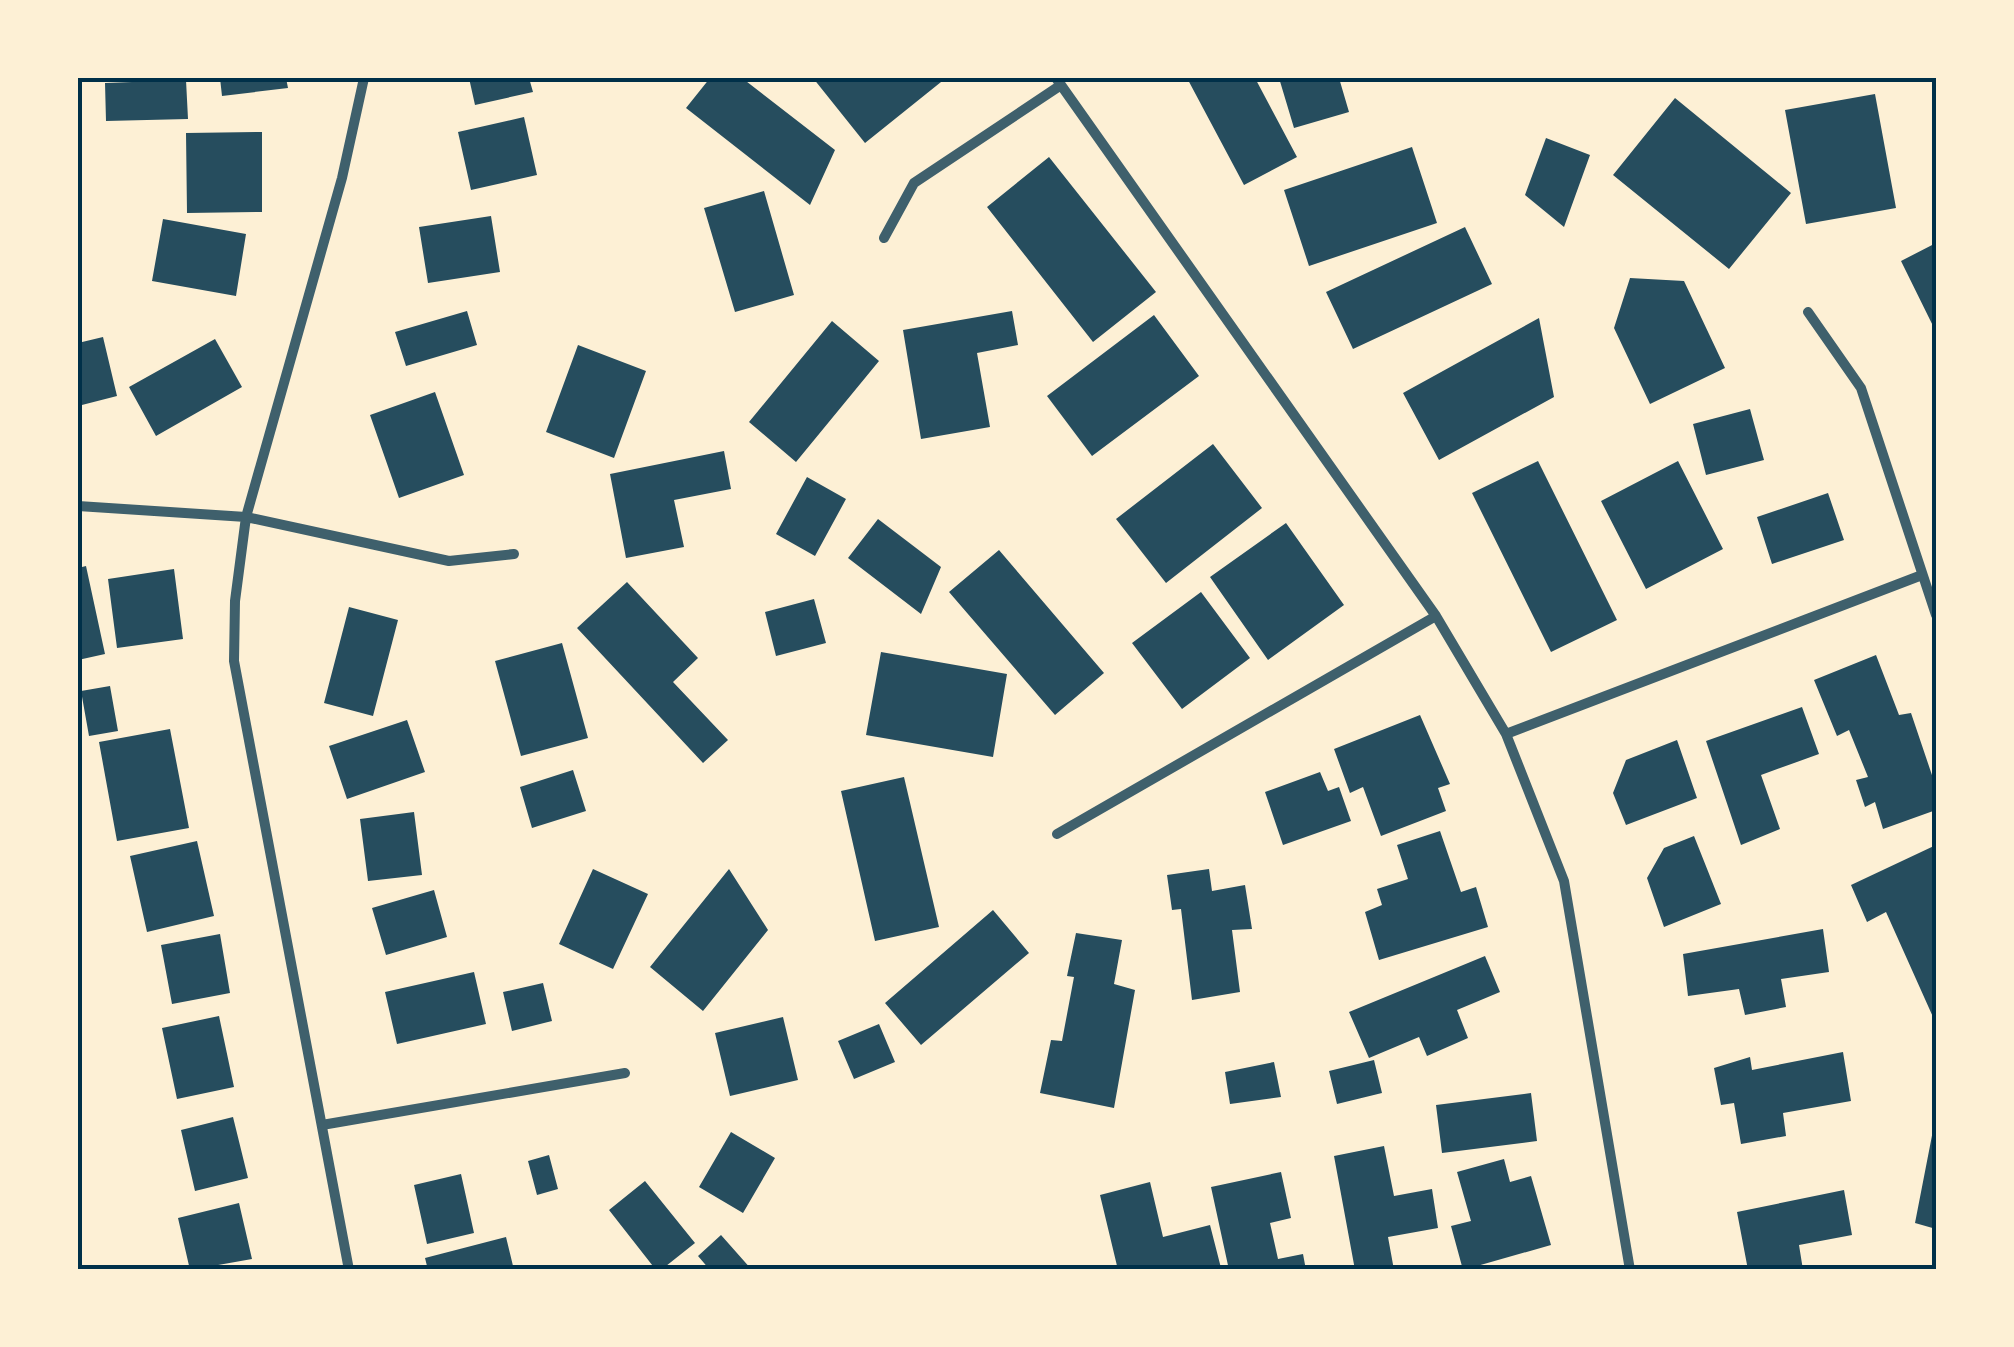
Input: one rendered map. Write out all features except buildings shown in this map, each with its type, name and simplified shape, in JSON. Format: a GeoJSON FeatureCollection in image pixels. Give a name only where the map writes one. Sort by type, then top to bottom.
{"type":"FeatureCollection","features":[{"type":"Feature","properties":{"kind":"street"},"geometry":{"type":"LineString","coordinates":[[348,1270],[234,660],[246,517],[342,178],[364,78]]}},
{"type":"Feature","properties":{"kind":"street"},"geometry":{"type":"LineString","coordinates":[[884,238],[914,184],[1059,81],[1436,616],[1506,734],[1564,880],[1630,1270]]}},
{"type":"Feature","properties":{"kind":"street"},"geometry":{"type":"LineString","coordinates":[[1808,312],[1861,388],[1936,615]]}},
{"type":"Feature","properties":{"kind":"street"},"geometry":{"type":"LineString","coordinates":[[78,506],[246,517],[450,561],[514,554]]}},
{"type":"Feature","properties":{"kind":"street"},"geometry":{"type":"LineString","coordinates":[[1506,734],[1922,575]]}},
{"type":"Feature","properties":{"kind":"street"},"geometry":{"type":"LineString","coordinates":[[1057,834],[1436,616]]}},
{"type":"Feature","properties":{"kind":"street"},"geometry":{"type":"LineString","coordinates":[[322,1125],[625,1073]]}}]}
